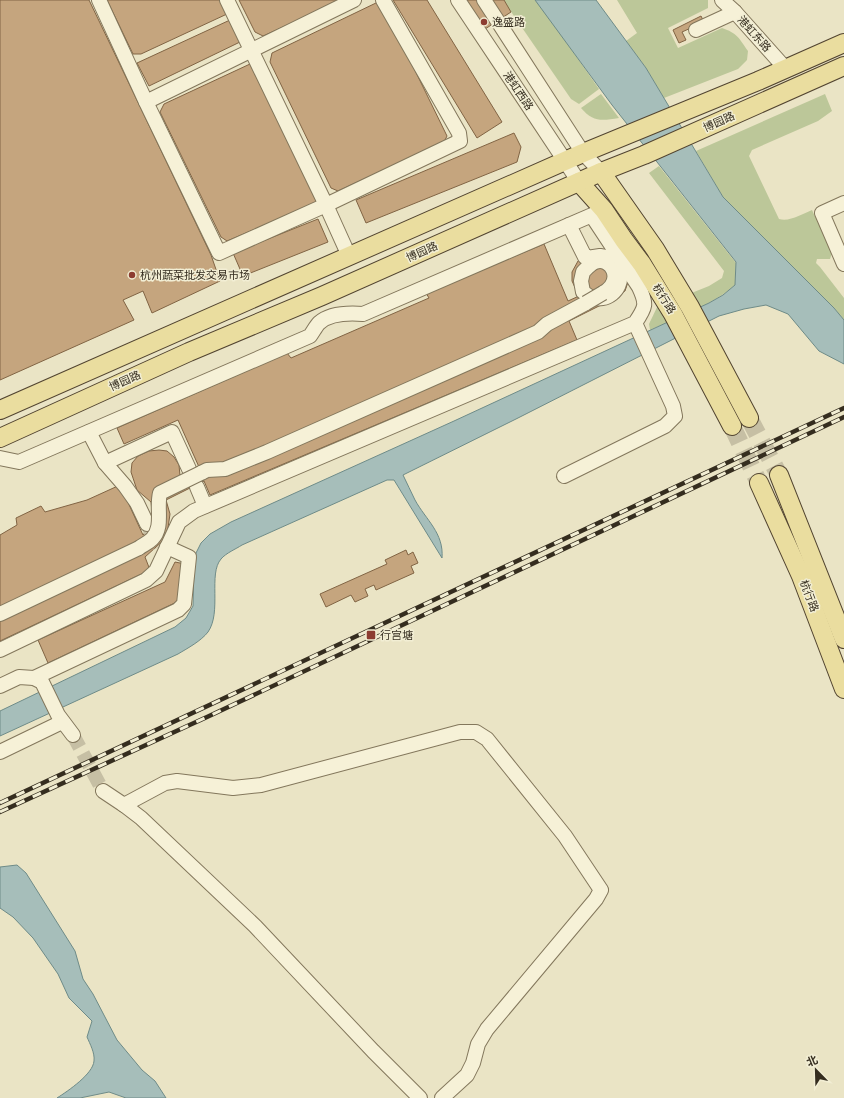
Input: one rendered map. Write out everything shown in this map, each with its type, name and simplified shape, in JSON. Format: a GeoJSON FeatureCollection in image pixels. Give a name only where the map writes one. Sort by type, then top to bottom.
{"type":"FeatureCollection","features":[{"type":"Feature","properties":{"kind":"main road","name":"博园路"},"geometry":{"type":"LineString","coordinates":[[0,410],[564,161],[844,43]]}},
{"type":"Feature","properties":{"kind":"main road","name":"博园路"},"geometry":{"type":"LineString","coordinates":[[0,438],[181,356],[322,296],[600,172],[644,155],[844,66]]}},
{"type":"Feature","properties":{"kind":"main road","name":"杭行路"},"geometry":{"type":"LineString","coordinates":[[600,172],[655,249],[681,311],[694,354],[732,426]]}},
{"type":"Feature","properties":{"kind":"main road","name":"杭行路"},"geometry":{"type":"LineString","coordinates":[[579,182],[598,213],[624,240],[711,347],[749,418]]}},
{"type":"Feature","properties":{"kind":"main road","name":"杭行路"},"geometry":{"type":"LineString","coordinates":[[779,475],[844,639]]}},
{"type":"Feature","properties":{"kind":"main road","name":"杭行路"},"geometry":{"type":"LineString","coordinates":[[759,483],[802,576],[844,689]]}},
{"type":"Feature","properties":{"kind":"street"},"geometry":{"type":"LineString","coordinates":[[99,0],[146,102],[219,252],[326,205],[460,141],[459,133],[383,0]]}},
{"type":"Feature","properties":{"kind":"street"},"geometry":{"type":"LineString","coordinates":[[227,0],[349,256]]}},
{"type":"Feature","properties":{"kind":"street"},"geometry":{"type":"LineString","coordinates":[[146,102],[354,0]]}},
{"type":"Feature","properties":{"kind":"street","name":"港虹西路"},"geometry":{"type":"LineString","coordinates":[[458,0],[579,182]]}},
{"type":"Feature","properties":{"kind":"street","name":"港虹西路"},"geometry":{"type":"LineString","coordinates":[[484,0],[583,153],[600,172]]}},
{"type":"Feature","properties":{"kind":"street","name":"港虹东路"},"geometry":{"type":"LineString","coordinates":[[722,0],[735,12],[785,68]]}},
{"type":"Feature","properties":{"kind":"street"},"geometry":{"type":"LineString","coordinates":[[696,30],[735,12]]}},
{"type":"Feature","properties":{"kind":"street"},"geometry":{"type":"LineString","coordinates":[[844,203],[822,213],[844,264]]}},
{"type":"Feature","properties":{"kind":"street"},"geometry":{"type":"LineString","coordinates":[[0,458],[19,462],[310,336],[320,322],[333,316],[346,313],[363,314],[598,213],[639,287],[644,299],[644,310],[637,327],[194,511],[178,522],[163,550],[156,571],[146,580],[0,650]]}},
{"type":"Feature","properties":{"kind":"street"},"geometry":{"type":"LineString","coordinates":[[0,614],[139,548],[153,539],[159,529],[158,500],[160,493],[195,471],[225,470],[538,332],[547,324],[586,303],[603,293],[609,290],[614,283],[615,274],[610,266],[604,262],[596,262],[583,272],[581,280],[583,292],[591,298],[601,298],[609,296],[618,289],[620,282],[620,273],[616,265],[612,258],[600,256],[585,257],[569,225]]}},
{"type":"Feature","properties":{"kind":"street"},"geometry":{"type":"LineString","coordinates":[[322,296],[333,316]]}},
{"type":"Feature","properties":{"kind":"street"},"geometry":{"type":"LineString","coordinates":[[564,476],[665,426],[675,416],[673,406],[637,327]]}},
{"type":"Feature","properties":{"kind":"street"},"geometry":{"type":"LineString","coordinates":[[89,432],[104,463],[125,486],[137,503],[147,524]]}},
{"type":"Feature","properties":{"kind":"street"},"geometry":{"type":"LineString","coordinates":[[104,463],[172,432],[195,471]]}},
{"type":"Feature","properties":{"kind":"street"},"geometry":{"type":"LineString","coordinates":[[196,487],[205,506]]}},
{"type":"Feature","properties":{"kind":"street"},"geometry":{"type":"LineString","coordinates":[[0,686],[19,677],[38,680],[178,610],[184,604],[189,557],[163,550]]}},
{"type":"Feature","properties":{"kind":"street"},"geometry":{"type":"LineString","coordinates":[[38,680],[60,718],[73,735]]}},
{"type":"Feature","properties":{"kind":"street"},"geometry":{"type":"LineString","coordinates":[[0,752],[60,718]]}},
{"type":"Feature","properties":{"kind":"street"},"geometry":{"type":"LineString","coordinates":[[124,805],[165,783],[177,781],[234,788],[261,786],[460,732],[476,732],[487,739],[565,836],[601,890],[596,899],[487,1029],[478,1044],[473,1063],[467,1075],[442,1098]]}},
{"type":"Feature","properties":{"kind":"street"},"geometry":{"type":"LineString","coordinates":[[103,791],[141,818],[254,926],[420,1098]]}},
{"type":"Feature","properties":{"kind":"green space"},"geometry":{"type":"Polygon","coordinates":[[[503,0],[537,0],[599,89],[579,104],[571,99],[503,0]]]}},
{"type":"Feature","properties":{"kind":"green space"},"geometry":{"type":"Polygon","coordinates":[[[617,0],[708,0],[708,8],[668,28],[678,48],[722,28],[731,32],[740,39],[748,51],[747,60],[738,69],[664,98],[646,68],[626,41],[637,33],[617,0]]]}},
{"type":"Feature","properties":{"kind":"green space"},"geometry":{"type":"Polygon","coordinates":[[[601,94],[619,118],[602,120],[594,118],[585,113],[581,108],[601,94]]]}},
{"type":"Feature","properties":{"kind":"green space"},"geometry":{"type":"Polygon","coordinates":[[[825,94],[832,111],[818,121],[752,150],[749,156],[779,219],[792,219],[812,210],[832,253],[830,259],[817,259],[816,263],[844,298],[844,320],[834,308],[723,197],[696,151],[825,94]]]}},
{"type":"Feature","properties":{"kind":"green space"},"geometry":{"type":"Polygon","coordinates":[[[659,166],[736,263],[735,285],[705,305],[650,330],[649,324],[660,301],[679,298],[709,286],[722,278],[724,271],[649,173],[659,166]]]}},
{"type":"Feature","properties":{"kind":"water"},"geometry":{"type":"Polygon","coordinates":[[[535,0],[596,0],[646,68],[723,197],[834,308],[844,320],[844,364],[819,351],[788,314],[766,305],[719,316],[403,475],[419,507],[437,534],[442,549],[442,558],[394,480],[387,480],[242,545],[223,557],[217,566],[215,574],[215,604],[212,624],[208,632],[194,644],[178,654],[0,736],[0,711],[175,627],[186,618],[193,606],[194,564],[196,553],[201,543],[210,534],[231,522],[709,303],[723,295],[735,285],[736,262],[612,105],[535,0]]]}},
{"type":"Feature","properties":{"kind":"water"},"geometry":{"type":"Polygon","coordinates":[[[17,865],[26,873],[75,951],[83,979],[93,994],[117,1040],[142,1070],[155,1081],[166,1098],[126,1098],[109,1092],[80,1098],[57,1098],[85,1077],[93,1066],[94,1055],[87,1037],[92,1021],[69,998],[58,974],[33,938],[13,917],[0,908],[0,867],[17,865]]]}},
{"type":"Feature","properties":{"kind":"building"},"geometry":{"type":"Polygon","coordinates":[[[0,0],[89,0],[211,255],[220,281],[152,313],[143,291],[123,300],[134,320],[0,380],[0,0]]]}},
{"type":"Feature","properties":{"kind":"building"},"geometry":{"type":"Polygon","coordinates":[[[107,0],[220,0],[227,14],[141,54],[133,54],[107,0]]]}},
{"type":"Feature","properties":{"kind":"building"},"geometry":{"type":"Polygon","coordinates":[[[239,0],[343,0],[263,36],[255,32],[239,0]]]}},
{"type":"Feature","properties":{"kind":"building"},"geometry":{"type":"Polygon","coordinates":[[[393,0],[427,0],[502,122],[477,138],[393,0]]]}},
{"type":"Feature","properties":{"kind":"building","name":"逸盛路"},"geometry":{"type":"Polygon","coordinates":[[[462,0],[504,0],[511,12],[479,33],[462,0]]]}},
{"type":"Feature","properties":{"kind":"building"},"geometry":{"type":"Polygon","coordinates":[[[378,2],[384,7],[447,136],[444,142],[338,191],[331,188],[270,62],[272,53],[378,2]]]}},
{"type":"Feature","properties":{"kind":"building"},"geometry":{"type":"Polygon","coordinates":[[[701,16],[704,22],[682,32],[686,40],[679,43],[673,30],[701,16]]]}},
{"type":"Feature","properties":{"kind":"building"},"geometry":{"type":"Polygon","coordinates":[[[230,20],[240,42],[149,86],[137,63],[230,20]]]}},
{"type":"Feature","properties":{"kind":"building"},"geometry":{"type":"Polygon","coordinates":[[[250,64],[319,195],[317,203],[227,241],[221,237],[160,112],[164,104],[250,64]]]}},
{"type":"Feature","properties":{"kind":"building"},"geometry":{"type":"Polygon","coordinates":[[[514,133],[521,147],[517,162],[366,223],[356,200],[514,133]]]}},
{"type":"Feature","properties":{"kind":"building"},"geometry":{"type":"Polygon","coordinates":[[[318,219],[328,242],[243,276],[233,253],[318,219]]]}},
{"type":"Feature","properties":{"kind":"building"},"geometry":{"type":"Polygon","coordinates":[[[544,244],[568,301],[579,296],[572,281],[572,272],[578,261],[595,251],[629,279],[625,291],[609,301],[569,321],[577,340],[210,495],[204,481],[166,500],[170,514],[168,528],[165,539],[145,557],[150,570],[0,641],[0,535],[17,525],[16,518],[41,506],[45,512],[87,500],[120,485],[143,535],[153,522],[151,502],[137,490],[131,472],[132,463],[138,456],[149,451],[159,450],[167,451],[174,457],[179,465],[180,476],[199,467],[178,420],[124,444],[117,428],[287,353],[291,358],[429,298],[426,293],[544,244]]]}},
{"type":"Feature","properties":{"kind":"building"},"geometry":{"type":"Polygon","coordinates":[[[406,550],[408,555],[413,552],[418,563],[411,566],[414,573],[376,590],[374,585],[365,589],[368,596],[355,602],[351,595],[326,607],[320,594],[387,564],[385,560],[406,550]]]}},
{"type":"Feature","properties":{"kind":"building"},"geometry":{"type":"Polygon","coordinates":[[[175,562],[185,564],[181,600],[48,663],[38,640],[165,582],[175,562]]]}},
{"type":"Feature","properties":{"kind":"tunnel"},"geometry":{"type":"LineString","coordinates":[[749,418],[779,475]]}},
{"type":"Feature","properties":{"kind":"tunnel"},"geometry":{"type":"LineString","coordinates":[[732,426],[759,483]]}},
{"type":"Feature","properties":{"kind":"tunnel"},"geometry":{"type":"LineString","coordinates":[[149,528],[159,547]]}},
{"type":"Feature","properties":{"kind":"tunnel"},"geometry":{"type":"LineString","coordinates":[[73,735],[103,791]]}},
{"type":"Feature","properties":{"kind":"railway"},"geometry":{"type":"LineString","coordinates":[[0,803],[844,408]]}},
{"type":"Feature","properties":{"kind":"railway"},"geometry":{"type":"LineString","coordinates":[[0,812],[207,717],[844,417]]}},
{"type":"Feature","properties":{"kind":"place","name":"逸盛路"},"geometry":{"type":"Point","coordinates":[484,22]}},
{"type":"Feature","properties":{"kind":"place","name":"杭州蔬菜批发交易市场"},"geometry":{"type":"Point","coordinates":[132,275]}},
{"type":"Feature","properties":{"kind":"place","name":"行宫塘"},"geometry":{"type":"Point","coordinates":[371,635]}}]}
